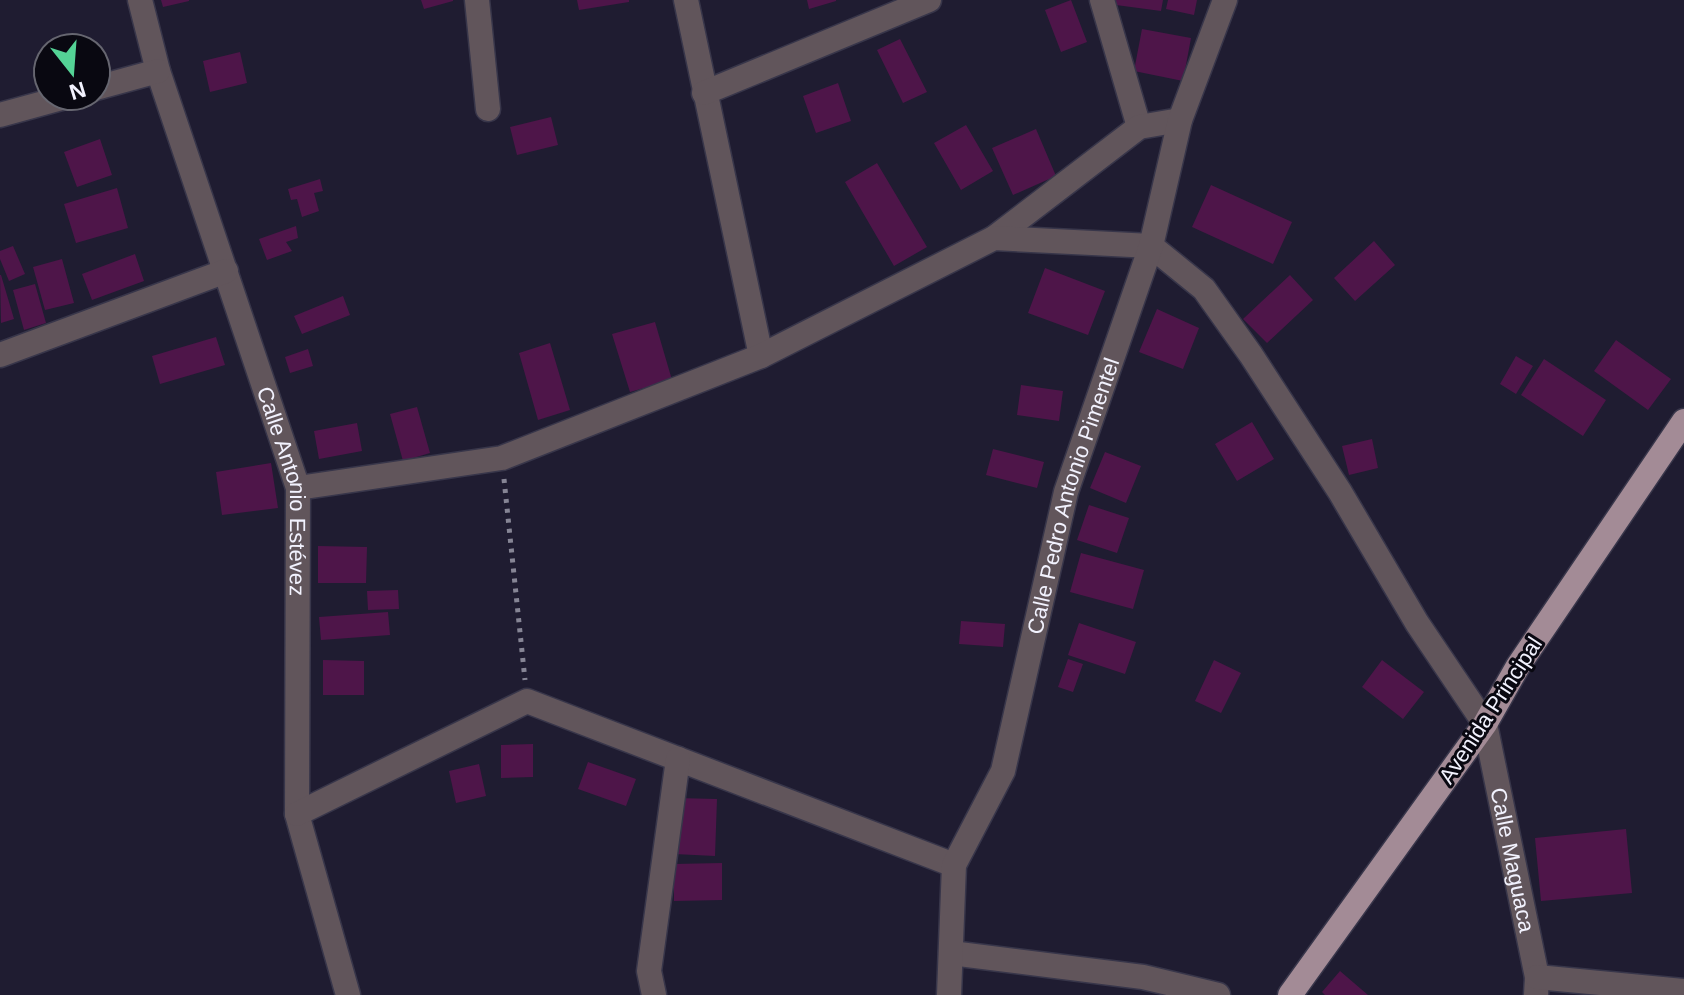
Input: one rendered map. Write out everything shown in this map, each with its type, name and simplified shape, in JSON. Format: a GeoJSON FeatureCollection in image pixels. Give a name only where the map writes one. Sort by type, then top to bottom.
{"type":"FeatureCollection","features":[{"type":"Feature","properties":{"kind":"main road","name":"Avenida Principal"},"geometry":{"type":"LineString","coordinates":[[1290,995],[1485,724],[1518,666],[1684,421]]}},
{"type":"Feature","properties":{"kind":"street","name":"Calle Antonio Estévez"},"geometry":{"type":"LineString","coordinates":[[140,0],[158,71],[298,488],[297,814],[348,995]]}},
{"type":"Feature","properties":{"kind":"street"},"geometry":{"type":"LineString","coordinates":[[477,0],[488,109]]}},
{"type":"Feature","properties":{"kind":"street"},"geometry":{"type":"LineString","coordinates":[[686,0],[761,356]]}},
{"type":"Feature","properties":{"kind":"street"},"geometry":{"type":"LineString","coordinates":[[704,93],[929,0]]}},
{"type":"Feature","properties":{"kind":"street"},"geometry":{"type":"LineString","coordinates":[[1102,0],[1139,127]]}},
{"type":"Feature","properties":{"kind":"street","name":"Calle Pedro Antonio Pimentel"},"geometry":{"type":"LineString","coordinates":[[949,995],[954,865],[1003,771],[1066,492],[1151,246],[1180,120],[1225,0]]}},
{"type":"Feature","properties":{"kind":"street"},"geometry":{"type":"LineString","coordinates":[[112,84],[158,71]]}},
{"type":"Feature","properties":{"kind":"street"},"geometry":{"type":"LineString","coordinates":[[0,115],[32,106]]}},
{"type":"Feature","properties":{"kind":"street"},"geometry":{"type":"LineString","coordinates":[[298,488],[502,458],[761,356],[994,238],[1139,127],[1180,120]]}},
{"type":"Feature","properties":{"kind":"street"},"geometry":{"type":"LineString","coordinates":[[994,238],[1151,246],[1204,289],[1340,492],[1417,623],[1485,724]]}},
{"type":"Feature","properties":{"kind":"street"},"geometry":{"type":"LineString","coordinates":[[0,355],[226,271]]}},
{"type":"Feature","properties":{"kind":"street"},"geometry":{"type":"LineString","coordinates":[[297,814],[527,701],[954,865]]}},
{"type":"Feature","properties":{"kind":"street","name":"Calle Maguaca"},"geometry":{"type":"LineString","coordinates":[[1485,724],[1536,986]]}},
{"type":"Feature","properties":{"kind":"street"},"geometry":{"type":"LineString","coordinates":[[654,995],[649,971],[678,759]]}},
{"type":"Feature","properties":{"kind":"street"},"geometry":{"type":"LineString","coordinates":[[951,953],[1143,977],[1218,995]]}},
{"type":"Feature","properties":{"kind":"street"},"geometry":{"type":"LineString","coordinates":[[1536,986],[1684,991]]}},
{"type":"Feature","properties":{"kind":"path"},"geometry":{"type":"LineString","coordinates":[[502,458],[527,701]]}},
{"type":"Feature","properties":{"kind":"building"},"geometry":{"type":"Polygon","coordinates":[[[161,0],[189,0],[189,1],[163,7],[161,0]]]}},
{"type":"Feature","properties":{"kind":"building"},"geometry":{"type":"Polygon","coordinates":[[[421,0],[453,0],[453,1],[424,9],[421,0]]]}},
{"type":"Feature","properties":{"kind":"building"},"geometry":{"type":"Polygon","coordinates":[[[577,0],[629,0],[629,2],[579,10],[577,0]]]}},
{"type":"Feature","properties":{"kind":"building"},"geometry":{"type":"Polygon","coordinates":[[[807,0],[836,0],[836,1],[809,9],[807,0]]]}},
{"type":"Feature","properties":{"kind":"building"},"geometry":{"type":"Polygon","coordinates":[[[1071,0],[1087,42],[1061,52],[1045,10],[1071,0]]]}},
{"type":"Feature","properties":{"kind":"building"},"geometry":{"type":"Polygon","coordinates":[[[1116,0],[1163,0],[1161,11],[1116,5],[1116,0]]]}},
{"type":"Feature","properties":{"kind":"building"},"geometry":{"type":"Polygon","coordinates":[[[1168,0],[1197,0],[1194,15],[1166,9],[1168,0]]]}},
{"type":"Feature","properties":{"kind":"building"},"geometry":{"type":"Polygon","coordinates":[[[1142,29],[1191,38],[1183,81],[1134,71],[1142,29]]]}},
{"type":"Feature","properties":{"kind":"building"},"geometry":{"type":"Polygon","coordinates":[[[900,39],[927,92],[903,103],[877,50],[900,39]]]}},
{"type":"Feature","properties":{"kind":"building"},"geometry":{"type":"Polygon","coordinates":[[[240,52],[247,83],[210,92],[203,61],[240,52]]]}},
{"type":"Feature","properties":{"kind":"building"},"geometry":{"type":"Polygon","coordinates":[[[838,83],[851,121],[816,133],[803,96],[838,83]]]}},
{"type":"Feature","properties":{"kind":"building"},"geometry":{"type":"Polygon","coordinates":[[[551,117],[558,145],[517,155],[510,127],[551,117]]]}},
{"type":"Feature","properties":{"kind":"building"},"geometry":{"type":"Polygon","coordinates":[[[966,125],[993,171],[961,190],[934,143],[966,125]]]}},
{"type":"Feature","properties":{"kind":"building"},"geometry":{"type":"Polygon","coordinates":[[[1036,129],[1056,176],[1013,195],[992,148],[1036,129]]]}},
{"type":"Feature","properties":{"kind":"building"},"geometry":{"type":"Polygon","coordinates":[[[100,139],[112,175],[77,187],[64,152],[100,139]]]}},
{"type":"Feature","properties":{"kind":"building"},"geometry":{"type":"Polygon","coordinates":[[[877,163],[927,247],[894,266],[845,182],[877,163]]]}},
{"type":"Feature","properties":{"kind":"building"},"geometry":{"type":"Polygon","coordinates":[[[320,179],[323,191],[314,193],[319,211],[302,217],[297,199],[291,200],[288,189],[320,179]]]}},
{"type":"Feature","properties":{"kind":"building"},"geometry":{"type":"Polygon","coordinates":[[[1211,185],[1292,222],[1273,264],[1192,227],[1211,185]]]}},
{"type":"Feature","properties":{"kind":"building"},"geometry":{"type":"Polygon","coordinates":[[[117,188],[128,228],[76,243],[64,204],[117,188]]]}},
{"type":"Feature","properties":{"kind":"building"},"geometry":{"type":"Polygon","coordinates":[[[296,226],[298,238],[286,242],[292,251],[267,260],[259,239],[296,226]]]}},
{"type":"Feature","properties":{"kind":"building"},"geometry":{"type":"Polygon","coordinates":[[[1374,241],[1395,265],[1355,301],[1334,278],[1374,241]]]}},
{"type":"Feature","properties":{"kind":"building"},"geometry":{"type":"Polygon","coordinates":[[[13,246],[25,274],[9,281],[0,251],[13,246]]]}},
{"type":"Feature","properties":{"kind":"building"},"geometry":{"type":"Polygon","coordinates":[[[135,254],[144,281],[92,300],[82,274],[135,254]]]}},
{"type":"Feature","properties":{"kind":"building"},"geometry":{"type":"Polygon","coordinates":[[[62,259],[74,303],[45,310],[33,267],[62,259]]]}},
{"type":"Feature","properties":{"kind":"building"},"geometry":{"type":"Polygon","coordinates":[[[1045,268],[1105,291],[1088,335],[1028,313],[1045,268]]]}},
{"type":"Feature","properties":{"kind":"building"},"geometry":{"type":"Polygon","coordinates":[[[0,275],[14,319],[1,323],[0,275]]]}},
{"type":"Feature","properties":{"kind":"building"},"geometry":{"type":"Polygon","coordinates":[[[1290,275],[1313,300],[1267,343],[1243,319],[1290,275]]]}},
{"type":"Feature","properties":{"kind":"building"},"geometry":{"type":"Polygon","coordinates":[[[35,284],[46,323],[24,330],[13,290],[35,284]]]}},
{"type":"Feature","properties":{"kind":"building"},"geometry":{"type":"Polygon","coordinates":[[[343,296],[350,315],[302,334],[294,316],[343,296]]]}},
{"type":"Feature","properties":{"kind":"building"},"geometry":{"type":"Polygon","coordinates":[[[1157,309],[1199,328],[1183,369],[1139,352],[1157,309]]]}},
{"type":"Feature","properties":{"kind":"building"},"geometry":{"type":"Polygon","coordinates":[[[655,322],[672,380],[630,392],[612,334],[655,322]]]}},
{"type":"Feature","properties":{"kind":"building"},"geometry":{"type":"Polygon","coordinates":[[[216,337],[225,365],[160,384],[152,356],[216,337]]]}},
{"type":"Feature","properties":{"kind":"building"},"geometry":{"type":"Polygon","coordinates":[[[1616,340],[1671,379],[1648,410],[1594,371],[1616,340]]]}},
{"type":"Feature","properties":{"kind":"building"},"geometry":{"type":"Polygon","coordinates":[[[550,343],[570,410],[538,420],[519,353],[550,343]]]}},
{"type":"Feature","properties":{"kind":"building"},"geometry":{"type":"Polygon","coordinates":[[[308,349],[313,366],[290,373],[285,357],[308,349]]]}},
{"type":"Feature","properties":{"kind":"building"},"geometry":{"type":"Polygon","coordinates":[[[1516,356],[1533,366],[1516,394],[1500,384],[1516,356]]]}},
{"type":"Feature","properties":{"kind":"building"},"geometry":{"type":"Polygon","coordinates":[[[1544,359],[1606,400],[1583,436],[1521,395],[1544,359]]]}},
{"type":"Feature","properties":{"kind":"building"},"geometry":{"type":"Polygon","coordinates":[[[1021,385],[1063,391],[1059,421],[1017,415],[1021,385]]]}},
{"type":"Feature","properties":{"kind":"building"},"geometry":{"type":"Polygon","coordinates":[[[417,407],[430,453],[403,461],[390,414],[417,407]]]}},
{"type":"Feature","properties":{"kind":"building"},"geometry":{"type":"Polygon","coordinates":[[[1252,422],[1274,459],[1237,481],[1215,444],[1252,422]]]}},
{"type":"Feature","properties":{"kind":"building"},"geometry":{"type":"Polygon","coordinates":[[[357,423],[362,451],[319,459],[314,431],[357,423]]]}},
{"type":"Feature","properties":{"kind":"building"},"geometry":{"type":"Polygon","coordinates":[[[1372,439],[1378,468],[1349,475],[1342,446],[1372,439]]]}},
{"type":"Feature","properties":{"kind":"building"},"geometry":{"type":"Polygon","coordinates":[[[993,449],[1044,462],[1037,488],[986,475],[993,449]]]}},
{"type":"Feature","properties":{"kind":"building"},"geometry":{"type":"Polygon","coordinates":[[[1105,452],[1141,466],[1126,503],[1090,488],[1105,452]]]}},
{"type":"Feature","properties":{"kind":"building"},"geometry":{"type":"Polygon","coordinates":[[[271,463],[278,508],[222,515],[216,472],[271,463]]]}},
{"type":"Feature","properties":{"kind":"building"},"geometry":{"type":"Polygon","coordinates":[[[1089,505],[1129,518],[1117,553],[1077,540],[1089,505]]]}},
{"type":"Feature","properties":{"kind":"building"},"geometry":{"type":"Polygon","coordinates":[[[318,546],[367,547],[366,583],[318,583],[318,546]]]}},
{"type":"Feature","properties":{"kind":"building"},"geometry":{"type":"Polygon","coordinates":[[[1081,553],[1144,570],[1133,609],[1070,592],[1081,553]]]}},
{"type":"Feature","properties":{"kind":"building"},"geometry":{"type":"Polygon","coordinates":[[[398,590],[399,609],[368,610],[367,591],[398,590]]]}},
{"type":"Feature","properties":{"kind":"building"},"geometry":{"type":"Polygon","coordinates":[[[388,612],[390,635],[321,640],[319,617],[388,612]]]}},
{"type":"Feature","properties":{"kind":"building"},"geometry":{"type":"Polygon","coordinates":[[[961,621],[1005,624],[1003,647],[959,644],[961,621]]]}},
{"type":"Feature","properties":{"kind":"building"},"geometry":{"type":"Polygon","coordinates":[[[1079,623],[1136,642],[1125,674],[1068,655],[1079,623]]]}},
{"type":"Feature","properties":{"kind":"building"},"geometry":{"type":"Polygon","coordinates":[[[1068,659],[1083,664],[1073,692],[1058,687],[1068,659]]]}},
{"type":"Feature","properties":{"kind":"building"},"geometry":{"type":"Polygon","coordinates":[[[323,660],[364,661],[364,695],[323,695],[323,660]]]}},
{"type":"Feature","properties":{"kind":"building"},"geometry":{"type":"Polygon","coordinates":[[[1214,660],[1241,673],[1221,713],[1195,701],[1214,660]]]}},
{"type":"Feature","properties":{"kind":"building"},"geometry":{"type":"Polygon","coordinates":[[[1382,660],[1424,692],[1403,719],[1362,687],[1382,660]]]}},
{"type":"Feature","properties":{"kind":"building"},"geometry":{"type":"Polygon","coordinates":[[[533,744],[533,777],[501,778],[501,745],[533,744]]]}},
{"type":"Feature","properties":{"kind":"building"},"geometry":{"type":"Polygon","coordinates":[[[588,762],[636,779],[626,806],[578,789],[588,762]]]}},
{"type":"Feature","properties":{"kind":"building"},"geometry":{"type":"Polygon","coordinates":[[[479,764],[486,796],[456,803],[449,771],[479,764]]]}},
{"type":"Feature","properties":{"kind":"building"},"geometry":{"type":"Polygon","coordinates":[[[676,798],[717,799],[715,856],[674,854],[676,798]]]}},
{"type":"Feature","properties":{"kind":"building"},"geometry":{"type":"Polygon","coordinates":[[[1626,829],[1632,893],[1541,901],[1535,838],[1626,829]]]}},
{"type":"Feature","properties":{"kind":"building"},"geometry":{"type":"Polygon","coordinates":[[[722,863],[722,900],[674,901],[674,864],[722,863]]]}},
{"type":"Feature","properties":{"kind":"building"},"geometry":{"type":"Polygon","coordinates":[[[1340,971],[1368,995],[1325,995],[1322,992],[1340,971]]]}}]}
